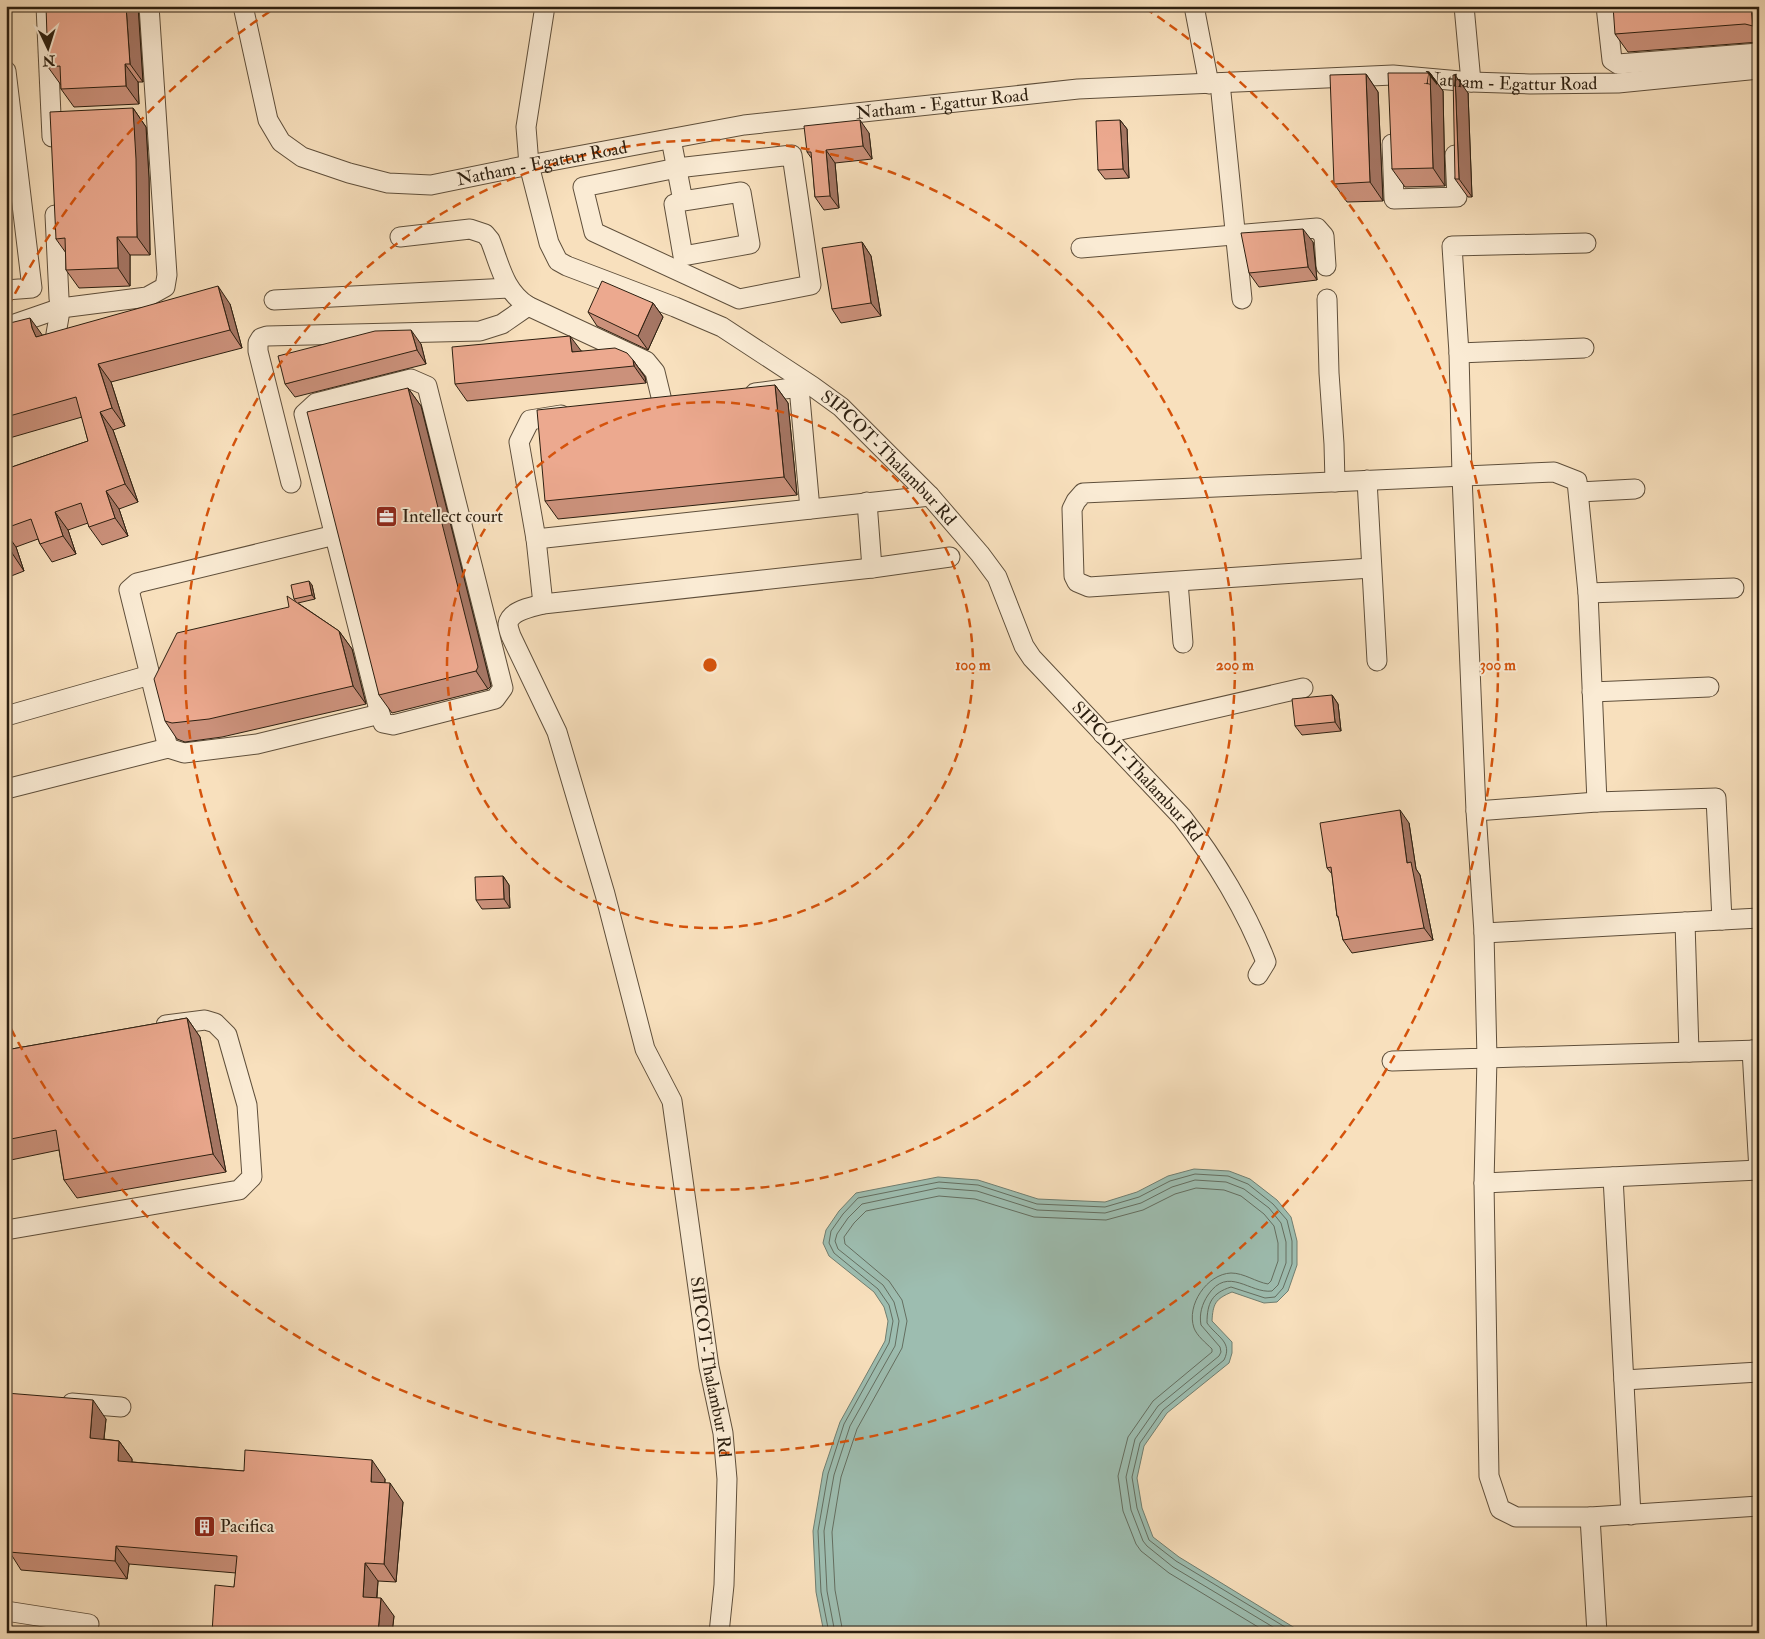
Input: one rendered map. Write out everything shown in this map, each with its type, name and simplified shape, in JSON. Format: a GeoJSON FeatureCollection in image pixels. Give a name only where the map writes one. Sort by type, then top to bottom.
{"type":"FeatureCollection","features":[{"type":"Feature","properties":{"kind":"street"},"geometry":{"type":"LineString","coordinates":[[46,6],[53,159]]}},
{"type":"Feature","properties":{"kind":"street"},"geometry":{"type":"LineString","coordinates":[[6,327],[61,308],[147,297],[165,287],[167,276],[149,6]]}},
{"type":"Feature","properties":{"kind":"street","name":"Natham - Egattur Road"},"geometry":{"type":"LineString","coordinates":[[243,6],[268,120],[281,142],[302,157],[349,173],[388,183],[430,185],[744,125],[1078,89],[1389,75],[1530,84],[1618,83],[1759,69]]}},
{"type":"Feature","properties":{"kind":"street","name":"SIPCOT-Thalambur Rd"},"geometry":{"type":"LineString","coordinates":[[545,6],[526,127],[529,165],[550,243],[558,261],[722,327],[841,407],[930,496],[980,554],[997,577],[1024,646],[1032,658],[1182,817],[1203,844],[1258,940],[1266,962],[1258,975]]}},
{"type":"Feature","properties":{"kind":"street"},"geometry":{"type":"LineString","coordinates":[[1194,6],[1215,83],[1236,234],[1242,299]]}},
{"type":"Feature","properties":{"kind":"street"},"geometry":{"type":"LineString","coordinates":[[1454,100],[1462,81],[1464,6]]}},
{"type":"Feature","properties":{"kind":"street"},"geometry":{"type":"LineString","coordinates":[[1606,6],[1612,60],[1618,64],[1759,53]]}},
{"type":"Feature","properties":{"kind":"street"},"geometry":{"type":"LineString","coordinates":[[1618,64],[1618,83]]}},
{"type":"Feature","properties":{"kind":"street"},"geometry":{"type":"LineString","coordinates":[[6,72],[32,288],[6,290]]}},
{"type":"Feature","properties":{"kind":"street"},"geometry":{"type":"LineString","coordinates":[[1389,75],[1390,94]]}},
{"type":"Feature","properties":{"kind":"street"},"geometry":{"type":"LineString","coordinates":[[137,116],[156,115]]}},
{"type":"Feature","properties":{"kind":"street"},"geometry":{"type":"LineString","coordinates":[[51,119],[70,118]]}},
{"type":"Feature","properties":{"kind":"street"},"geometry":{"type":"LineString","coordinates":[[1391,123],[1394,199],[1457,197],[1455,139]]}},
{"type":"Feature","properties":{"kind":"street"},"geometry":{"type":"LineString","coordinates":[[671,138],[683,202]]}},
{"type":"Feature","properties":{"kind":"street"},"geometry":{"type":"LineString","coordinates":[[792,155],[811,285],[740,299],[594,232],[583,187],[677,168],[792,155]]}},
{"type":"Feature","properties":{"kind":"street"},"geometry":{"type":"LineString","coordinates":[[741,192],[750,244],[683,256],[674,204],[683,202],[741,192]]}},
{"type":"Feature","properties":{"kind":"street"},"geometry":{"type":"LineString","coordinates":[[54,199],[61,308],[56,326],[55,342]]}},
{"type":"Feature","properties":{"kind":"street"},"geometry":{"type":"LineString","coordinates":[[1080,248],[1317,228],[1324,236],[1326,266]]}},
{"type":"Feature","properties":{"kind":"street"},"geometry":{"type":"LineString","coordinates":[[400,237],[470,230],[485,234],[490,240],[509,288],[517,299],[528,306],[646,360],[655,372],[663,405]]}},
{"type":"Feature","properties":{"kind":"street"},"geometry":{"type":"LineString","coordinates":[[1586,243],[1452,246],[1459,353],[1462,476],[1476,811],[1484,932],[1487,1058],[1484,1183],[1489,1476],[1500,1509],[1516,1517],[1590,1517],[1759,1506]]}},
{"type":"Feature","properties":{"kind":"street"},"geometry":{"type":"LineString","coordinates":[[274,300],[509,288]]}},
{"type":"Feature","properties":{"kind":"street"},"geometry":{"type":"LineString","coordinates":[[1327,299],[1328,373],[1335,482]]}},
{"type":"Feature","properties":{"kind":"street"},"geometry":{"type":"LineString","coordinates":[[291,483],[258,351],[258,343],[261,338],[267,336],[480,331],[502,324],[528,306]]}},
{"type":"Feature","properties":{"kind":"street"},"geometry":{"type":"LineString","coordinates":[[1459,353],[1584,348]]}},
{"type":"Feature","properties":{"kind":"street"},"geometry":{"type":"LineString","coordinates":[[411,379],[427,386],[503,688],[495,699],[392,724],[383,723],[380,714],[304,414],[316,403],[411,379]]}},
{"type":"Feature","properties":{"kind":"street"},"geometry":{"type":"LineString","coordinates":[[741,395],[799,387],[810,509]]}},
{"type":"Feature","properties":{"kind":"street"},"geometry":{"type":"LineString","coordinates":[[644,407],[683,402]]}},
{"type":"Feature","properties":{"kind":"street"},"geometry":{"type":"LineString","coordinates":[[574,414],[530,420],[519,442],[536,539],[543,604],[872,568],[950,557]]}},
{"type":"Feature","properties":{"kind":"street"},"geometry":{"type":"LineString","coordinates":[[1371,568],[1089,587],[1077,582],[1074,576],[1072,509],[1076,500],[1083,493],[1554,472],[1577,481],[1588,593],[1597,802]]}},
{"type":"Feature","properties":{"kind":"street"},"geometry":{"type":"LineString","coordinates":[[1367,480],[1377,661]]}},
{"type":"Feature","properties":{"kind":"street"},"geometry":{"type":"LineString","coordinates":[[1579,492],[1635,489]]}},
{"type":"Feature","properties":{"kind":"street"},"geometry":{"type":"LineString","coordinates":[[536,539],[930,496]]}},
{"type":"Feature","properties":{"kind":"street"},"geometry":{"type":"LineString","coordinates":[[867,502],[872,568]]}},
{"type":"Feature","properties":{"kind":"street"},"geometry":{"type":"LineString","coordinates":[[168,748],[129,590],[137,583],[335,535]]}},
{"type":"Feature","properties":{"kind":"street"},"geometry":{"type":"LineString","coordinates":[[1178,582],[1182,643]]}},
{"type":"Feature","properties":{"kind":"street"},"geometry":{"type":"LineString","coordinates":[[1588,593],[1734,588]]}},
{"type":"Feature","properties":{"kind":"street","name":"SIPCOT-Thalambur Rd"},"geometry":{"type":"LineString","coordinates":[[543,604],[518,612],[510,618],[508,624],[511,636],[556,732],[605,894],[645,1049],[672,1101],[709,1367],[723,1433],[726,1470],[724,1584],[719,1633]]}},
{"type":"Feature","properties":{"kind":"street"},"geometry":{"type":"LineString","coordinates":[[6,716],[150,675]]}},
{"type":"Feature","properties":{"kind":"street"},"geometry":{"type":"LineString","coordinates":[[1592,692],[1710,687]]}},
{"type":"Feature","properties":{"kind":"street"},"geometry":{"type":"LineString","coordinates":[[1103,734],[1303,688]]}},
{"type":"Feature","properties":{"kind":"street"},"geometry":{"type":"LineString","coordinates":[[6,789],[168,748],[184,753],[257,744],[380,714]]}},
{"type":"Feature","properties":{"kind":"street"},"geometry":{"type":"LineString","coordinates":[[1476,811],[1597,802],[1716,798],[1722,920]]}},
{"type":"Feature","properties":{"kind":"street"},"geometry":{"type":"LineString","coordinates":[[1484,932],[1759,918]]}},
{"type":"Feature","properties":{"kind":"street"},"geometry":{"type":"LineString","coordinates":[[1685,922],[1689,1052]]}},
{"type":"Feature","properties":{"kind":"street"},"geometry":{"type":"LineString","coordinates":[[6,1230],[239,1190],[252,1177],[247,1105],[227,1035],[215,1023],[204,1020],[149,1028]]}},
{"type":"Feature","properties":{"kind":"street"},"geometry":{"type":"LineString","coordinates":[[1392,1061],[1755,1050],[1759,1170],[1484,1183]]}},
{"type":"Feature","properties":{"kind":"street"},"geometry":{"type":"LineString","coordinates":[[1613,1177],[1631,1515]]}},
{"type":"Feature","properties":{"kind":"street"},"geometry":{"type":"LineString","coordinates":[[1624,1380],[1759,1372]]}},
{"type":"Feature","properties":{"kind":"street"},"geometry":{"type":"LineString","coordinates":[[54,1402],[121,1407]]}},
{"type":"Feature","properties":{"kind":"street"},"geometry":{"type":"LineString","coordinates":[[1590,1517],[1597,1633]]}},
{"type":"Feature","properties":{"kind":"street"},"geometry":{"type":"LineString","coordinates":[[6,1611],[89,1624]]}},
{"type":"Feature","properties":{"kind":"water"},"geometry":{"type":"Polygon","coordinates":[[[1194,1169],[1229,1171],[1250,1179],[1277,1200],[1291,1217],[1297,1241],[1297,1265],[1288,1291],[1277,1302],[1264,1303],[1232,1292],[1218,1300],[1214,1306],[1212,1321],[1232,1342],[1232,1353],[1229,1363],[1167,1413],[1144,1446],[1137,1478],[1142,1508],[1153,1537],[1179,1557],[1303,1633],[824,1633],[816,1592],[813,1531],[823,1472],[840,1422],[885,1341],[888,1321],[884,1307],[874,1292],[829,1256],[823,1243],[826,1230],[839,1211],[856,1193],[938,1177],[978,1180],[1038,1199],[1105,1202],[1137,1192],[1168,1176],[1194,1169]]]}},
{"type":"Feature","properties":{"kind":"building"},"geometry":{"type":"Polygon","coordinates":[[[46,6],[126,6],[130,64],[125,64],[126,86],[61,89],[60,66],[48,67],[46,6]]]}},
{"type":"Feature","properties":{"kind":"building"},"geometry":{"type":"Polygon","coordinates":[[[1613,6],[1751,6],[1753,26],[1745,24],[1615,34],[1613,6]]]}},
{"type":"Feature","properties":{"kind":"building"},"geometry":{"type":"Polygon","coordinates":[[[1388,73],[1430,73],[1433,168],[1392,169],[1388,73]]]}},
{"type":"Feature","properties":{"kind":"building"},"geometry":{"type":"Polygon","coordinates":[[[1366,74],[1370,182],[1334,184],[1330,75],[1366,74]]]}},
{"type":"Feature","properties":{"kind":"building"},"geometry":{"type":"Polygon","coordinates":[[[1453,75],[1455,75],[1459,179],[1455,179],[1453,75]]]}},
{"type":"Feature","properties":{"kind":"building"},"geometry":{"type":"Polygon","coordinates":[[[133,108],[137,237],[117,237],[118,268],[66,270],[65,238],[56,239],[50,112],[133,108]]]}},
{"type":"Feature","properties":{"kind":"building"},"geometry":{"type":"Polygon","coordinates":[[[860,120],[863,146],[826,150],[830,196],[815,197],[811,152],[807,152],[804,126],[860,120]]]}},
{"type":"Feature","properties":{"kind":"building"},"geometry":{"type":"Polygon","coordinates":[[[1120,120],[1123,169],[1098,170],[1096,121],[1120,120]]]}},
{"type":"Feature","properties":{"kind":"building"},"geometry":{"type":"Polygon","coordinates":[[[1303,229],[1308,267],[1249,273],[1241,233],[1303,229]]]}},
{"type":"Feature","properties":{"kind":"building"},"geometry":{"type":"Polygon","coordinates":[[[862,242],[871,303],[832,309],[822,248],[862,242]]]}},
{"type":"Feature","properties":{"kind":"building"},"geometry":{"type":"Polygon","coordinates":[[[602,281],[653,303],[638,336],[588,312],[602,281]]]}},
{"type":"Feature","properties":{"kind":"building"},"geometry":{"type":"Polygon","coordinates":[[[218,286],[230,330],[98,364],[112,408],[100,412],[125,484],[106,491],[115,518],[89,527],[81,503],[55,512],[63,536],[40,544],[31,519],[6,528],[6,469],[88,441],[76,397],[6,417],[6,360],[11,358],[6,341],[6,324],[30,318],[36,337],[218,286]]]}},
{"type":"Feature","properties":{"kind":"building"},"geometry":{"type":"Polygon","coordinates":[[[411,330],[417,350],[285,384],[278,356],[375,331],[411,330]]]}},
{"type":"Feature","properties":{"kind":"building"},"geometry":{"type":"Polygon","coordinates":[[[570,336],[572,352],[615,348],[627,353],[633,360],[634,366],[455,384],[452,347],[570,336]]]}},
{"type":"Feature","properties":{"kind":"building"},"geometry":{"type":"Polygon","coordinates":[[[775,385],[784,477],[545,501],[537,410],[775,385]]]}},
{"type":"Feature","properties":{"kind":"building"},"geometry":{"type":"Polygon","coordinates":[[[408,388],[478,667],[476,671],[379,695],[307,412],[408,388]]]}},
{"type":"Feature","properties":{"kind":"building"},"geometry":{"type":"Polygon","coordinates":[[[6,537],[12,553],[6,555],[6,537]]]}},
{"type":"Feature","properties":{"kind":"building"},"geometry":{"type":"Polygon","coordinates":[[[309,581],[312,595],[294,599],[291,585],[309,581]]]}},
{"type":"Feature","properties":{"kind":"building"},"geometry":{"type":"Polygon","coordinates":[[[287,596],[339,631],[353,686],[209,719],[172,723],[165,721],[154,679],[177,633],[289,607],[287,596]]]}},
{"type":"Feature","properties":{"kind":"building"},"geometry":{"type":"Polygon","coordinates":[[[1332,695],[1335,722],[1295,726],[1292,699],[1332,695]]]}},
{"type":"Feature","properties":{"kind":"building"},"geometry":{"type":"Polygon","coordinates":[[[1400,810],[1407,863],[1411,862],[1424,928],[1343,940],[1337,916],[1331,867],[1327,868],[1320,823],[1400,810]]]}},
{"type":"Feature","properties":{"kind":"building"},"geometry":{"type":"Polygon","coordinates":[[[503,876],[504,899],[476,900],[475,877],[503,876]]]}},
{"type":"Feature","properties":{"kind":"building"},"geometry":{"type":"Polygon","coordinates":[[[187,1018],[213,1154],[64,1180],[56,1130],[6,1140],[6,1050],[187,1018]]]}},
{"type":"Feature","properties":{"kind":"building","name":"Pacifica"},"geometry":{"type":"Polygon","coordinates":[[[6,1393],[93,1400],[90,1438],[119,1441],[118,1461],[244,1471],[245,1450],[372,1460],[371,1482],[390,1483],[384,1564],[365,1563],[363,1597],[381,1598],[378,1633],[212,1633],[215,1585],[234,1587],[237,1556],[116,1546],[115,1561],[9,1552],[10,1534],[6,1534],[6,1393]]]}},
{"type":"Feature","properties":{"kind":"place","name":"Intellect court"},"geometry":{"type":"Point","coordinates":[386,516]}},
{"type":"Feature","properties":{"kind":"place","name":"Pacifica"},"geometry":{"type":"Point","coordinates":[204,1526]}}]}
